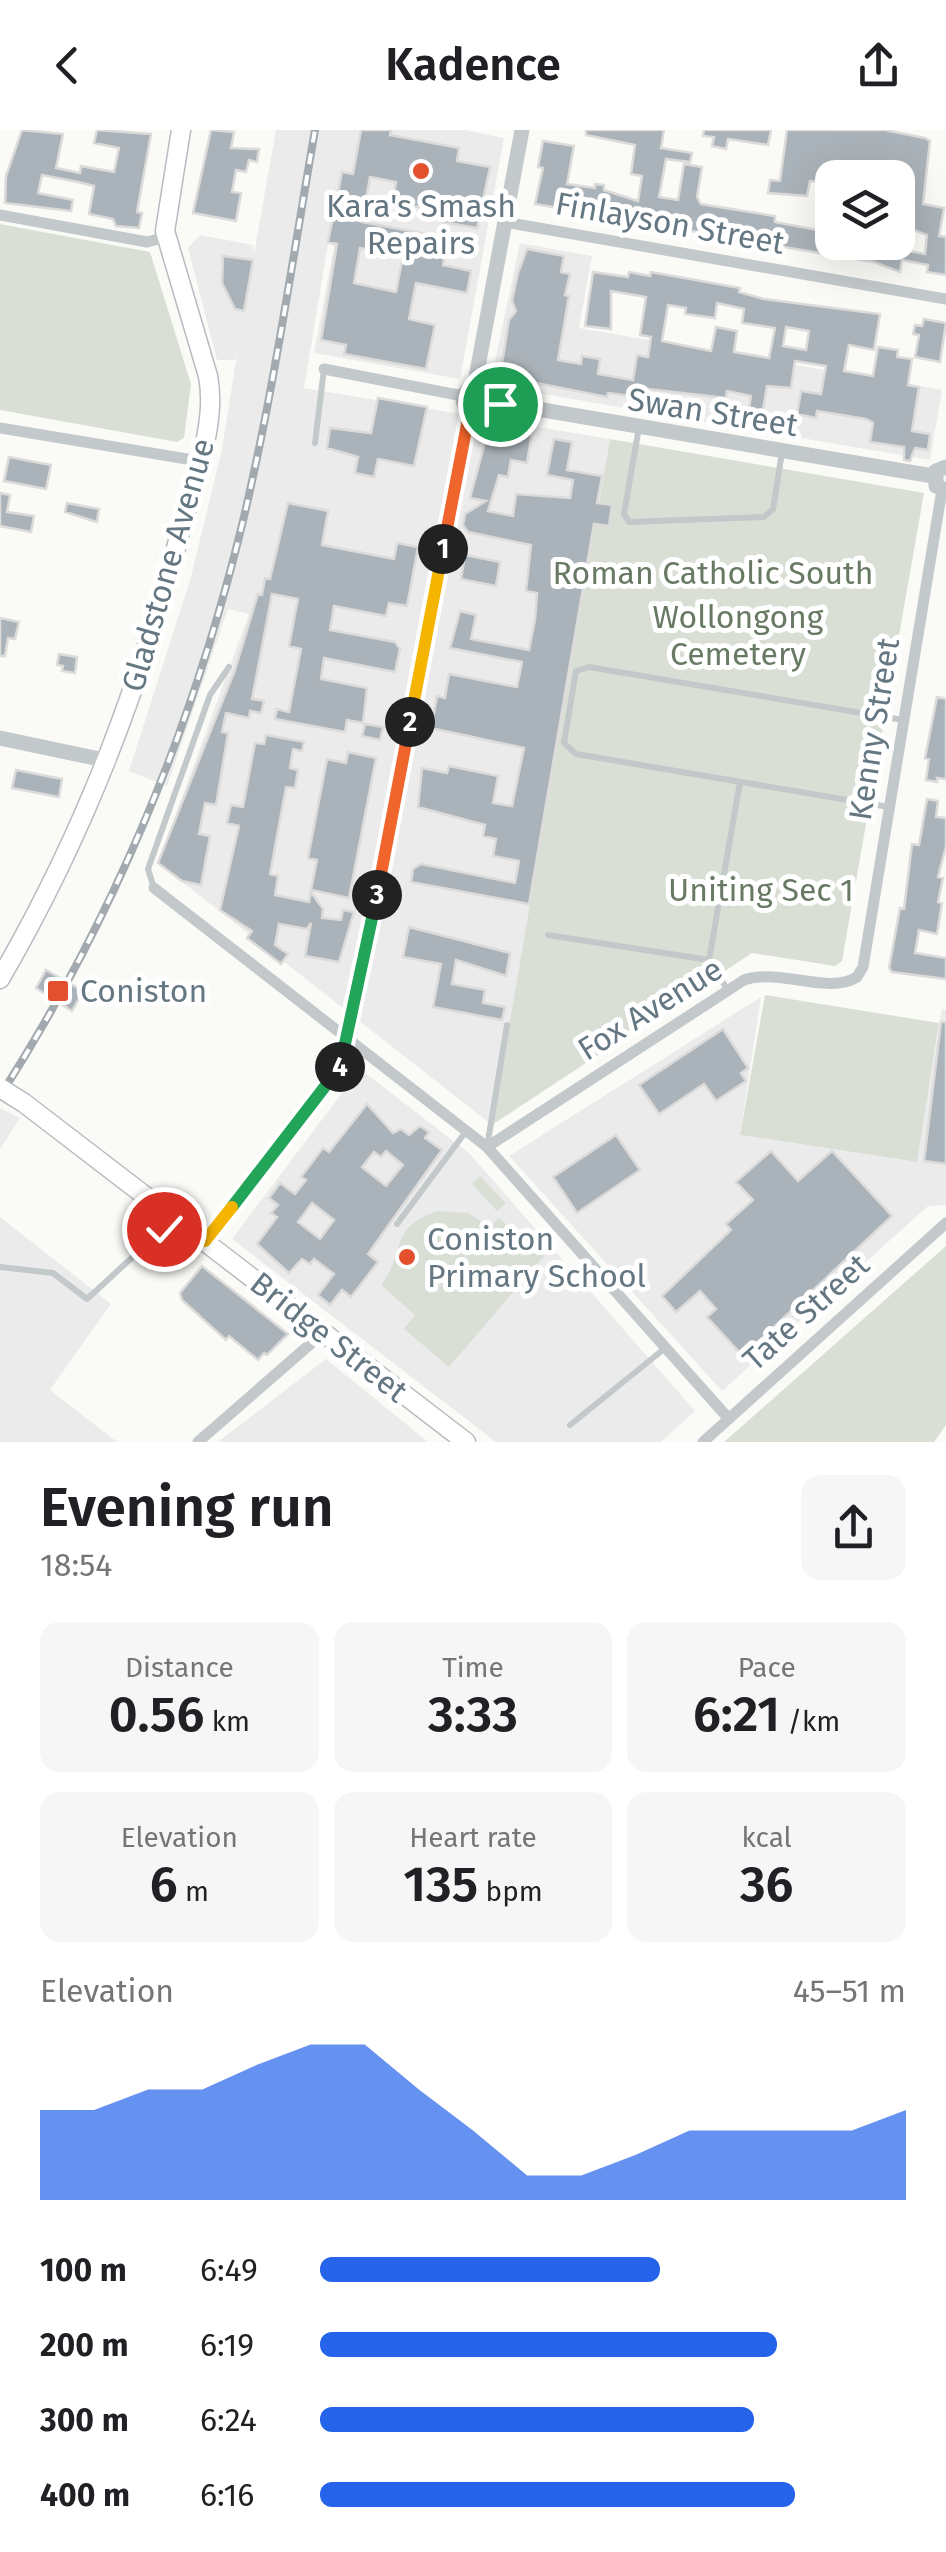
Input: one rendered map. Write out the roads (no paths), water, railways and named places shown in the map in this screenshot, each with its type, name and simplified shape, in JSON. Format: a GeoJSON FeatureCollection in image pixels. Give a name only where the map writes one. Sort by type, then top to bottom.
{"type":"FeatureCollection","features":[{"type":"Feature","properties":{"kind":"main road","name":"Gladstone Avenue"},"geometry":{"type":"LineString","coordinates":[[0,979],[57,879],[108,761],[152,636],[199,460],[210,386],[166,237],[165,216],[181,130]]}},
{"type":"Feature","properties":{"kind":"main road","name":"Bridge Street"},"geometry":{"type":"LineString","coordinates":[[0,1088],[24,1102],[466,1442]]}},
{"type":"Feature","properties":{"kind":"street"},"geometry":{"type":"LineString","coordinates":[[205,1241],[334,1077],[349,1040],[522,130]]}},
{"type":"Feature","properties":{"kind":"street"},"geometry":{"type":"LineString","coordinates":[[0,215],[146,242],[166,237]]}},
{"type":"Feature","properties":{"kind":"street","name":"Finlayson Street"},"geometry":{"type":"LineString","coordinates":[[504,222],[946,299]]}},
{"type":"Feature","properties":{"kind":"street","name":"Swan Street"},"geometry":{"type":"LineString","coordinates":[[324,369],[942,481]]}},
{"type":"Feature","properties":{"kind":"street"},"geometry":{"type":"LineString","coordinates":[[0,428],[199,460]]}},
{"type":"Feature","properties":{"kind":"street","name":"Kenny Street"},"geometry":{"type":"LineString","coordinates":[[857,977],[863,967],[942,481]]}},
{"type":"Feature","properties":{"kind":"street"},"geometry":{"type":"LineString","coordinates":[[0,738],[108,761]]}},
{"type":"Feature","properties":{"kind":"street"},"geometry":{"type":"LineString","coordinates":[[154,888],[468,1129],[729,1419]]}},
{"type":"Feature","properties":{"kind":"street","name":"Fox Avenue"},"geometry":{"type":"LineString","coordinates":[[487,1147],[727,988],[758,976],[835,984],[857,977]]}},
{"type":"Feature","properties":{"kind":"street","name":"Tate Street"},"geometry":{"type":"LineString","coordinates":[[704,1442],[946,1223]]}},
{"type":"Feature","properties":{"kind":"street"},"geometry":{"type":"LineString","coordinates":[[198,1442],[324,1332]]}},
{"type":"Feature","properties":{"kind":"lane"},"geometry":{"type":"LineString","coordinates":[[315,442],[324,369]]}},
{"type":"Feature","properties":{"kind":"lane"},"geometry":{"type":"LineString","coordinates":[[640,427],[624,514],[629,522],[764,517],[772,509],[782,451]]}},
{"type":"Feature","properties":{"kind":"lane"},"geometry":{"type":"LineString","coordinates":[[154,888],[150,865],[210,695],[228,667]]}},
{"type":"Feature","properties":{"kind":"lane"},"geometry":{"type":"LineString","coordinates":[[889,806],[568,750],[564,743],[576,672],[589,667],[903,720]]}},
{"type":"Feature","properties":{"kind":"lane"},"geometry":{"type":"LineString","coordinates":[[727,988],[709,960],[740,782]]}},
{"type":"Feature","properties":{"kind":"lane"},"geometry":{"type":"LineString","coordinates":[[548,934],[709,960]]}},
{"type":"Feature","properties":{"kind":"lane"},"geometry":{"type":"LineString","coordinates":[[487,1147],[507,1025]]}},
{"type":"Feature","properties":{"kind":"lane"},"geometry":{"type":"LineString","coordinates":[[397,1224],[468,1129]]}},
{"type":"Feature","properties":{"kind":"lane"},"geometry":{"type":"LineString","coordinates":[[0,1267],[54,1273],[87,1299],[175,1218]]}},
{"type":"Feature","properties":{"kind":"lane"},"geometry":{"type":"LineString","coordinates":[[570,1425],[666,1348]]}},
{"type":"Feature","properties":{"kind":"railway"},"geometry":{"type":"LineString","coordinates":[[0,1096],[41,1030],[113,892],[145,821],[199,675],[253,476],[315,130]]}},
{"type":"Feature","properties":{"kind":"place","name":"Kara's Smash Repairs"},"geometry":{"type":"Point","coordinates":[421,171]}},
{"type":"Feature","properties":{"kind":"place","name":"Coniston"},"geometry":{"type":"Point","coordinates":[58,991]}},
{"type":"Feature","properties":{"kind":"place","name":"Coniston Primary School"},"geometry":{"type":"Point","coordinates":[407,1257]}},
{"type":"Feature","properties":{"kind":"park label","name":"Roman Catholic South"},"geometry":{"type":"Point","coordinates":[713,573]}},
{"type":"Feature","properties":{"kind":"park label","name":"Wollongong Cemetery"},"geometry":{"type":"Point","coordinates":[738,636]}},
{"type":"Feature","properties":{"kind":"park label","name":"Uniting Sec 1"},"geometry":{"type":"Point","coordinates":[761,890]}}]}
